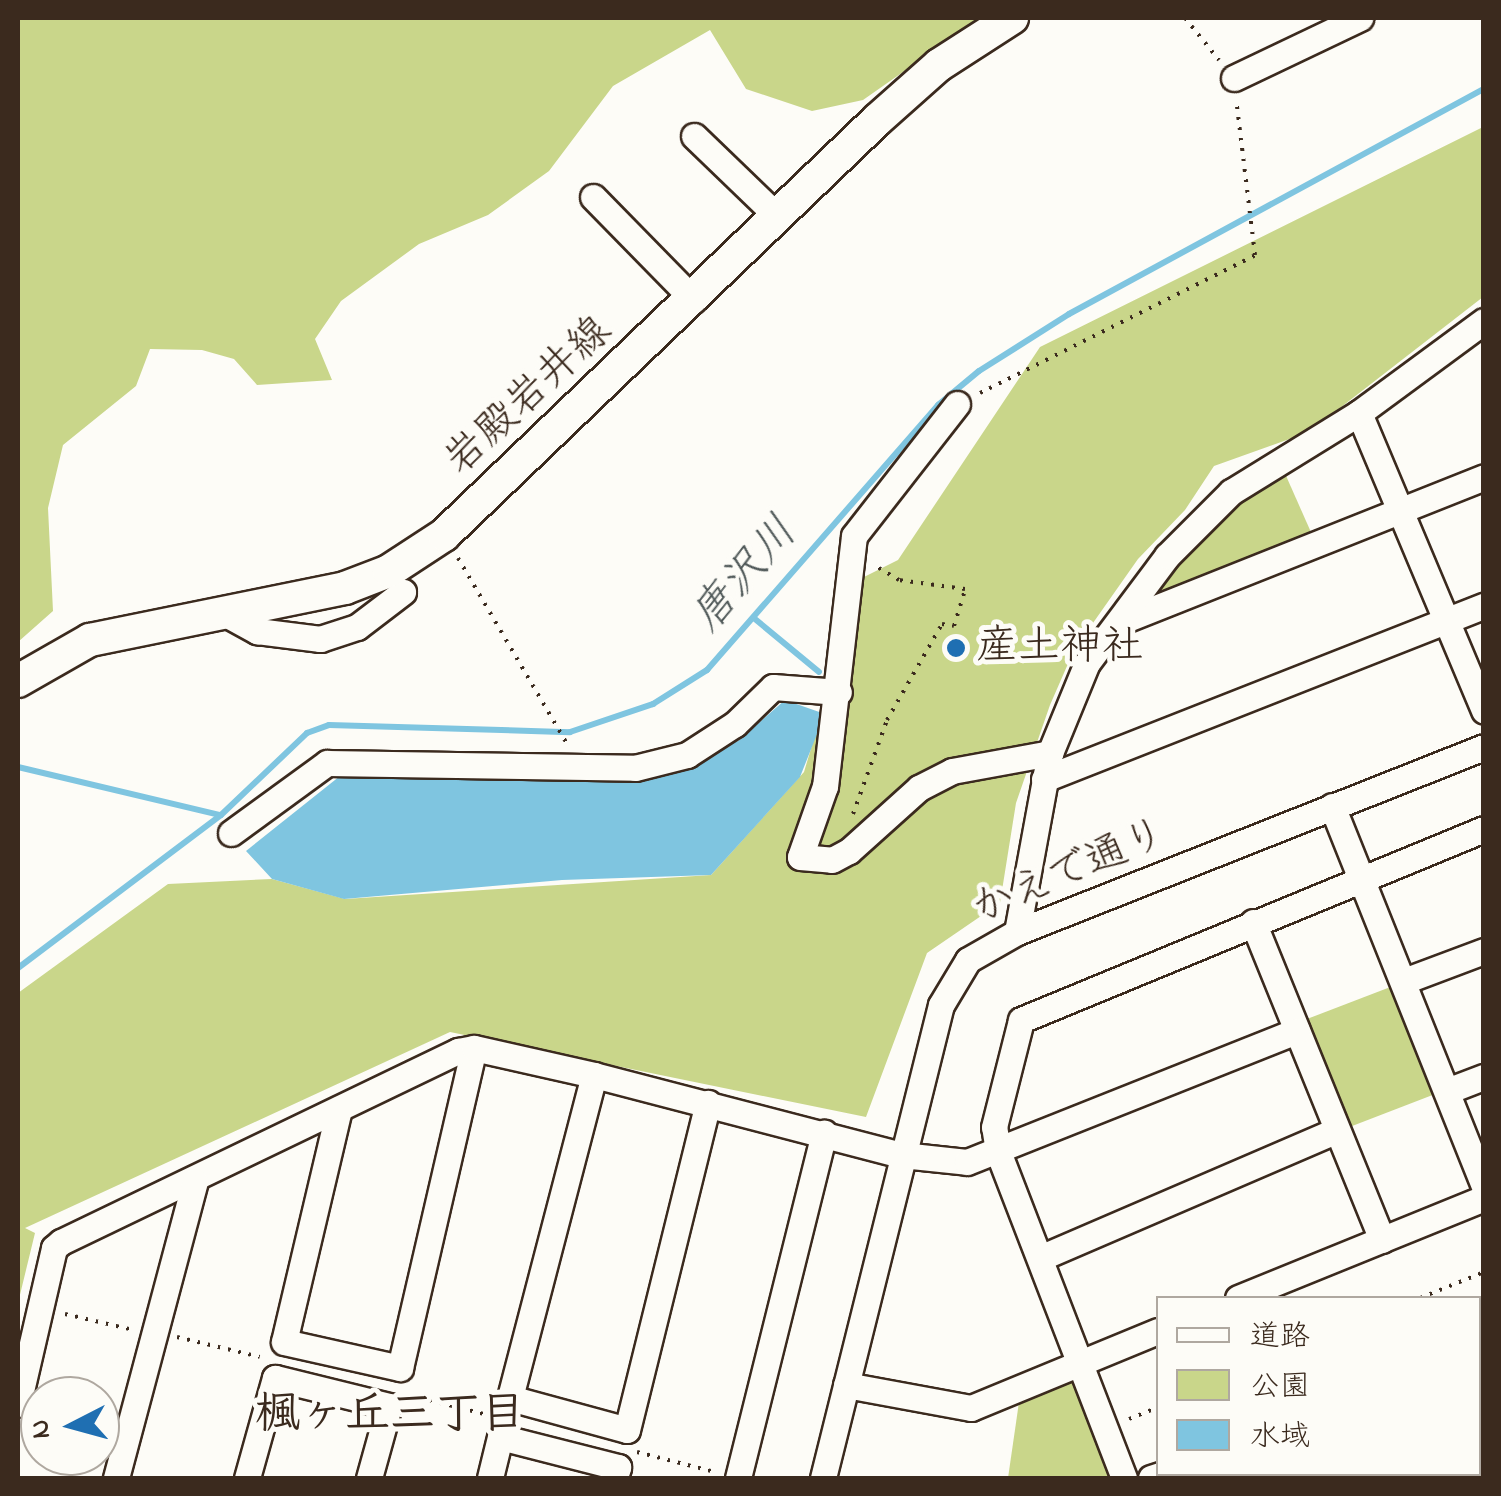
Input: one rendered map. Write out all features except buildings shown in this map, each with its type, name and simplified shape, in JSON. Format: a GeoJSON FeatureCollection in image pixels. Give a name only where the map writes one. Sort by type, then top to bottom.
{"type":"FeatureCollection","features":[{"type":"Feature","properties":{"kind":"main road","name":"岩殿岩井線"},"geometry":{"type":"LineString","coordinates":[[18,680],[90,640],[345,588],[389,571],[444,535],[939,66],[1012,18]]}},
{"type":"Feature","properties":{"kind":"street"},"geometry":{"type":"LineString","coordinates":[[1234,78],[1360,18]]}},
{"type":"Feature","properties":{"kind":"street"},"geometry":{"type":"LineString","coordinates":[[694,136],[777,216]]}},
{"type":"Feature","properties":{"kind":"street"},"geometry":{"type":"LineString","coordinates":[[593,197],[694,300]]}},
{"type":"Feature","properties":{"kind":"street"},"geometry":{"type":"LineString","coordinates":[[1017,932],[1050,752],[1087,664],[1125,620],[1167,556],[1231,492],[1360,412],[1484,321]]}},
{"type":"Feature","properties":{"kind":"street"},"geometry":{"type":"LineString","coordinates":[[958,404],[854,536],[839,692],[825,786],[800,858],[837,857],[875,832],[919,788],[952,771],[1050,752]]}},
{"type":"Feature","properties":{"kind":"street"},"geometry":{"type":"LineString","coordinates":[[1360,412],[1484,711]]}},
{"type":"Feature","properties":{"kind":"street"},"geometry":{"type":"LineString","coordinates":[[1125,620],[1484,476]]}},
{"type":"Feature","properties":{"kind":"street"},"geometry":{"type":"LineString","coordinates":[[224,612],[257,631],[320,638],[357,627],[403,592]]}},
{"type":"Feature","properties":{"kind":"street"},"geometry":{"type":"LineString","coordinates":[[1044,779],[1484,606]]}},
{"type":"Feature","properties":{"kind":"street"},"geometry":{"type":"LineString","coordinates":[[231,834],[327,763],[576,759],[636,768],[687,755],[773,688],[839,692]]}},
{"type":"Feature","properties":{"kind":"street","name":"かえで通り"},"geometry":{"type":"LineString","coordinates":[[822,1478],[902,1154],[951,980],[984,947],[1017,932],[1484,747]]}},
{"type":"Feature","properties":{"kind":"street"},"geometry":{"type":"LineString","coordinates":[[1332,806],[1484,1186]]}},
{"type":"Feature","properties":{"kind":"street"},"geometry":{"type":"LineString","coordinates":[[1124,1478],[998,1151],[994,1127],[1020,1020],[1484,829]]}},
{"type":"Feature","properties":{"kind":"street"},"geometry":{"type":"LineString","coordinates":[[1252,922],[1382,1240]]}},
{"type":"Feature","properties":{"kind":"street"},"geometry":{"type":"LineString","coordinates":[[1404,981],[1484,950]]}},
{"type":"Feature","properties":{"kind":"street"},"geometry":{"type":"LineString","coordinates":[[18,1404],[54,1248],[474,1048],[708,1102],[902,1154],[966,1162],[1297,1031]]}},
{"type":"Feature","properties":{"kind":"street"},"geometry":{"type":"LineString","coordinates":[[339,1109],[284,1342],[400,1368],[474,1048]]}},
{"type":"Feature","properties":{"kind":"street"},"geometry":{"type":"LineString","coordinates":[[594,1075],[510,1398],[627,1430],[708,1102]]}},
{"type":"Feature","properties":{"kind":"street"},"geometry":{"type":"LineString","coordinates":[[1447,1091],[1484,1077]]}},
{"type":"Feature","properties":{"kind":"street"},"geometry":{"type":"LineString","coordinates":[[1040,1258],[1336,1130]]}},
{"type":"Feature","properties":{"kind":"street"},"geometry":{"type":"LineString","coordinates":[[738,1478],[824,1133]]}},
{"type":"Feature","properties":{"kind":"street"},"geometry":{"type":"LineString","coordinates":[[116,1478],[195,1181]]}},
{"type":"Feature","properties":{"kind":"street"},"geometry":{"type":"LineString","coordinates":[[1243,1296],[1484,1198]]}},
{"type":"Feature","properties":{"kind":"street"},"geometry":{"type":"LineString","coordinates":[[846,1385],[971,1408],[1156,1332]]}},
{"type":"Feature","properties":{"kind":"street"},"geometry":{"type":"LineString","coordinates":[[247,1478],[275,1378],[389,1406],[368,1478]]}},
{"type":"Feature","properties":{"kind":"street"},"geometry":{"type":"LineString","coordinates":[[490,1478],[500,1437],[618,1467],[614,1478]]}},
{"type":"Feature","properties":{"kind":"path"},"geometry":{"type":"LineString","coordinates":[[958,404],[1254,255],[1244,200],[1234,78],[1184,18]]}},
{"type":"Feature","properties":{"kind":"path"},"geometry":{"type":"LineString","coordinates":[[444,535],[576,759]]}},
{"type":"Feature","properties":{"kind":"path"},"geometry":{"type":"LineString","coordinates":[[837,857],[888,720],[942,624],[954,626],[966,589],[899,580],[854,548]]}},
{"type":"Feature","properties":{"kind":"path"},"geometry":{"type":"LineString","coordinates":[[1425,1296],[1484,1272]]}},
{"type":"Feature","properties":{"kind":"path"},"geometry":{"type":"LineString","coordinates":[[1105,1426],[1156,1408]]}},
{"type":"Feature","properties":{"kind":"green space"},"geometry":{"type":"Polygon","coordinates":[[[18,18],[980,18],[863,100],[812,111],[746,89],[710,30],[613,86],[549,171],[488,215],[419,244],[341,301],[315,339],[332,380],[257,385],[234,359],[202,350],[150,349],[136,386],[63,445],[48,508],[53,611],[18,642],[18,18]]]}},
{"type":"Feature","properties":{"kind":"green space"},"geometry":{"type":"Polygon","coordinates":[[[1483,127],[1483,297],[1309,432],[1214,466],[1185,510],[1138,559],[1074,650],[1050,705],[1016,803],[1000,903],[927,953],[866,1117],[450,1032],[25,1228],[35,1233],[18,1303],[18,993],[168,884],[272,879],[345,899],[711,875],[804,772],[862,578],[898,560],[1040,347],[1483,127]]]}},
{"type":"Feature","properties":{"kind":"green space"},"geometry":{"type":"Polygon","coordinates":[[[1283,469],[1314,539],[1150,603],[1171,560],[1235,500],[1283,469]]]}},
{"type":"Feature","properties":{"kind":"green space"},"geometry":{"type":"Polygon","coordinates":[[[1393,986],[1435,1094],[1343,1129],[1302,1021],[1393,986]]]}},
{"type":"Feature","properties":{"kind":"green space"},"geometry":{"type":"Polygon","coordinates":[[[1073,1380],[1113,1478],[1008,1478],[1019,1402],[1073,1380]]]}},
{"type":"Feature","properties":{"kind":"water"},"geometry":{"type":"Polygon","coordinates":[[[785,700],[825,714],[800,777],[711,875],[562,880],[344,899],[272,879],[246,851],[340,776],[641,773],[738,741],[785,700]]]}},
{"type":"Feature","properties":{"kind":"waterway","name":"唐沢川"},"geometry":{"type":"LineString","coordinates":[[18,968],[221,815],[307,733],[329,725],[570,732],[653,704],[707,670],[938,405],[979,371],[1069,314],[1484,89]]}},
{"type":"Feature","properties":{"kind":"waterway"},"geometry":{"type":"LineString","coordinates":[[755,619],[819,672]]}},
{"type":"Feature","properties":{"kind":"waterway"},"geometry":{"type":"LineString","coordinates":[[18,767],[220,815]]}},
{"type":"Feature","properties":{"kind":"place","name":"産土神社"},"geometry":{"type":"Point","coordinates":[956,648]}},
{"type":"Feature","properties":{"kind":"district","name":"楓ヶ丘三丁目"},"geometry":{"type":"Point","coordinates":[390,1417]}}]}
